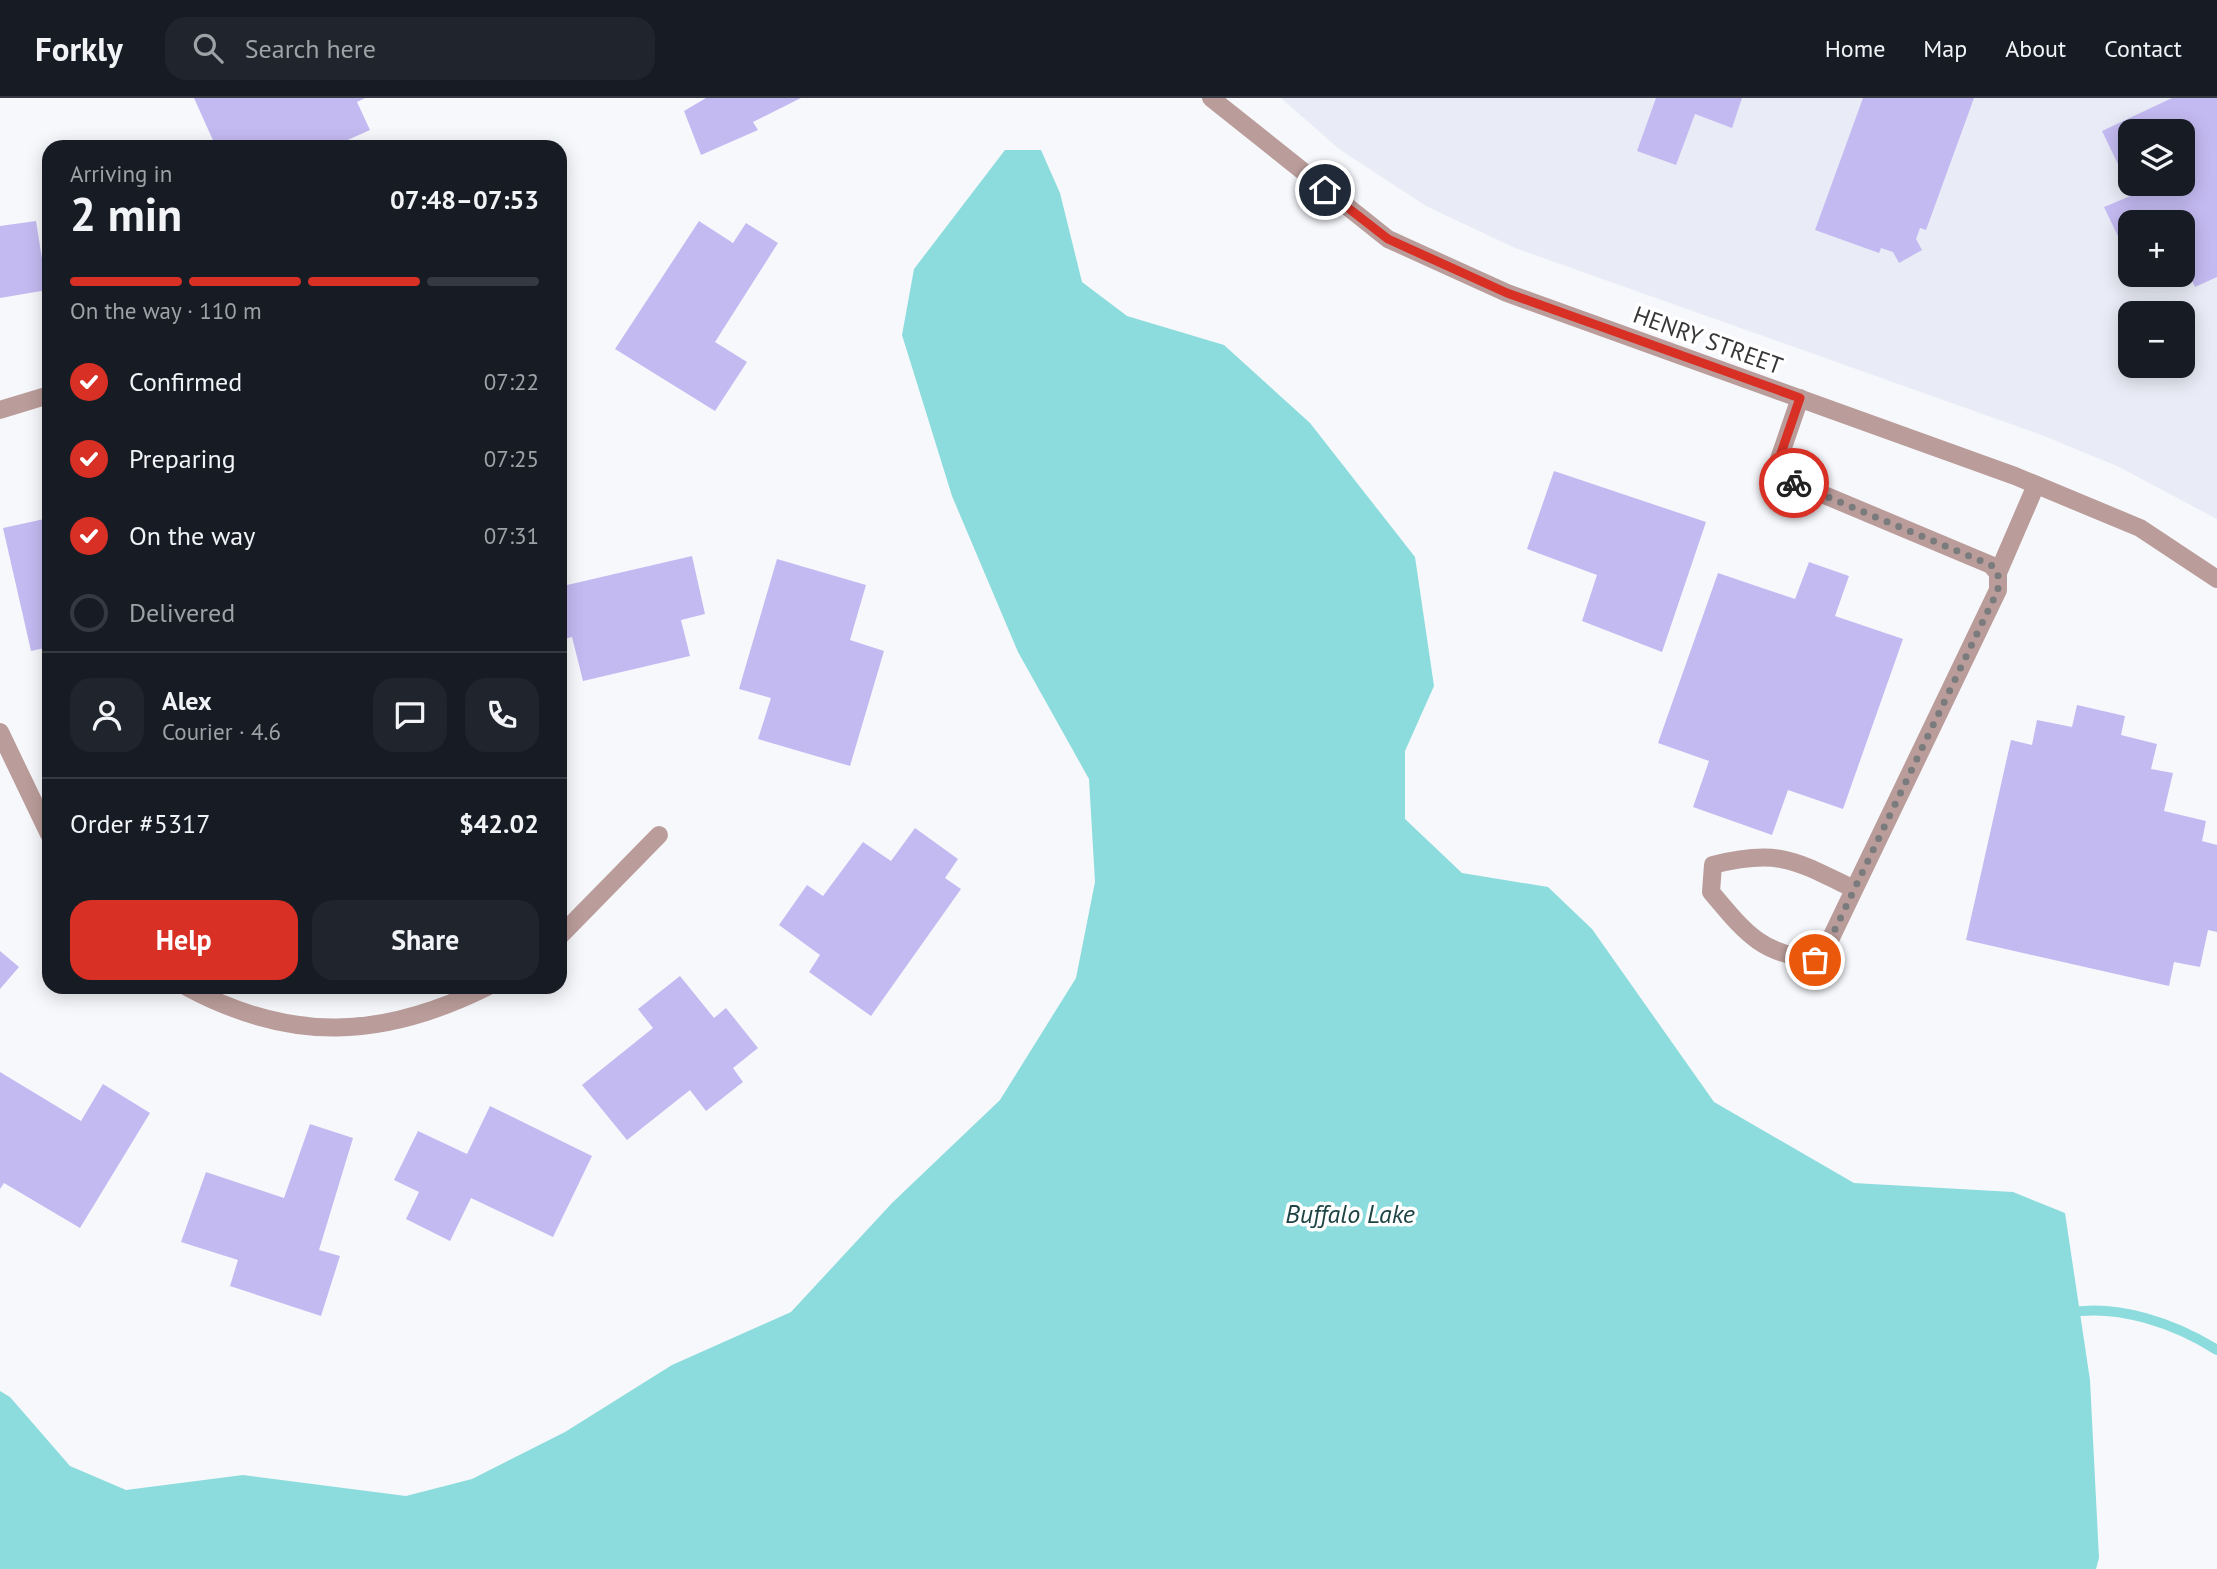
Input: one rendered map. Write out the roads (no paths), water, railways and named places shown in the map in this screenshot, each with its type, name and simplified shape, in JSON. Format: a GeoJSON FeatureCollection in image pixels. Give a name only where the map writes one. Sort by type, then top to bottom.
{"type":"FeatureCollection","features":[{"type":"Feature","properties":{"kind":"street","name":"HENRY STREET"},"geometry":{"type":"LineString","coordinates":[[1210,98],[1388,239],[1507,293],[2036,485],[2140,528],[2217,579]]}},
{"type":"Feature","properties":{"kind":"street"},"geometry":{"type":"LineString","coordinates":[[0,410],[42,397]]}},
{"type":"Feature","properties":{"kind":"street"},"geometry":{"type":"LineString","coordinates":[[1800,398],[1779,459],[1791,481],[1991,565],[1998,573]]}},
{"type":"Feature","properties":{"kind":"street"},"geometry":{"type":"LineString","coordinates":[[1854,889],[1791,859],[1746,857],[1713,865],[1711,892],[1748,936],[1789,957],[1815,960],[1828,944],[1998,590],[1998,573],[2036,485]]}},
{"type":"Feature","properties":{"kind":"street"},"geometry":{"type":"LineString","coordinates":[[0,732],[42,819]]}},
{"type":"Feature","properties":{"kind":"street"},"geometry":{"type":"LineString","coordinates":[[567,929],[659,835]]}},
{"type":"Feature","properties":{"kind":"street"},"geometry":{"type":"LineString","coordinates":[[200,994],[220,1005],[301,1027],[359,1028],[427,1014],[471,994]]}},
{"type":"Feature","properties":{"kind":"water","name":"Buffalo Lake"},"geometry":{"type":"Polygon","coordinates":[[[1005,150],[1041,150],[1060,193],[1082,282],[1127,316],[1224,345],[1310,423],[1415,557],[1434,686],[1405,751],[1405,819],[1462,873],[1548,887],[1592,929],[1714,1102],[1854,1183],[2013,1192],[2065,1213],[2090,1380],[2099,1558],[2096,1569],[0,1569],[0,1391],[10,1397],[70,1466],[126,1490],[243,1475],[406,1496],[472,1479],[565,1432],[672,1365],[791,1312],[892,1203],[1000,1100],[1076,978],[1095,882],[1089,779],[1018,652],[952,496],[902,335],[914,269],[1005,150]]]}},
{"type":"Feature","properties":{"kind":"waterway"},"geometry":{"type":"LineString","coordinates":[[2067,1313],[2126,1313],[2165,1324],[2217,1350]]}}]}
